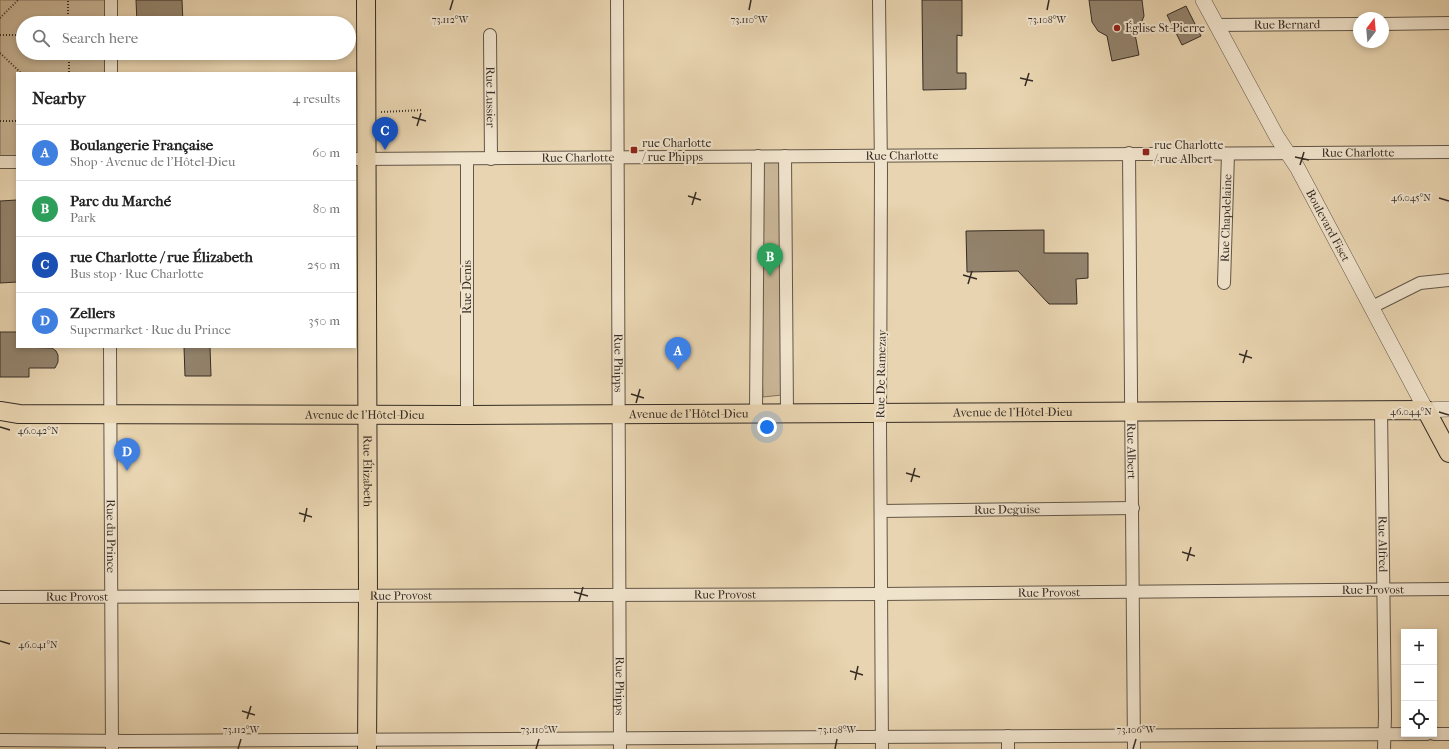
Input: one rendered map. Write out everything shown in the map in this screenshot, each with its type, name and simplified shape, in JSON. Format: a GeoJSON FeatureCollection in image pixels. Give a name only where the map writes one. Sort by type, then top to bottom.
{"type":"FeatureCollection","features":[{"type":"Feature","properties":{"kind":"main road","name":"Rue Élizabeth"},"geometry":{"type":"LineString","coordinates":[[366,0],[366,112],[360,159],[367,415],[367,744]]}},
{"type":"Feature","properties":{"kind":"main road","name":"Avenue de l'Hôtel-Dieu"},"geometry":{"type":"LineString","coordinates":[[0,411],[19,414],[467,415],[756,412],[1426,410]]}},
{"type":"Feature","properties":{"kind":"main road","name":"Boulevard Fiset"},"geometry":{"type":"LineString","coordinates":[[1426,410],[1449,453]]}},
{"type":"Feature","properties":{"kind":"street"},"geometry":{"type":"LineString","coordinates":[[111,0],[111,16]]}},
{"type":"Feature","properties":{"kind":"street","name":"Rue Phipps"},"geometry":{"type":"LineString","coordinates":[[617,0],[620,743]]}},
{"type":"Feature","properties":{"kind":"street","name":"Rue De Ramezay"},"geometry":{"type":"LineString","coordinates":[[879,0],[881,156],[882,743]]}},
{"type":"Feature","properties":{"kind":"street","name":"Boulevard Fiset"},"geometry":{"type":"LineString","coordinates":[[1203,0],[1277,137],[1297,167],[1426,410]]}},
{"type":"Feature","properties":{"kind":"street"},"geometry":{"type":"LineString","coordinates":[[1389,24],[1449,23]]}},
{"type":"Feature","properties":{"kind":"street","name":"Rue Bernard"},"geometry":{"type":"LineString","coordinates":[[1216,25],[1353,24]]}},
{"type":"Feature","properties":{"kind":"street","name":"Rue Lussier"},"geometry":{"type":"LineString","coordinates":[[490,35],[491,159]]}},
{"type":"Feature","properties":{"kind":"street"},"geometry":{"type":"LineString","coordinates":[[111,60],[111,72]]}},
{"type":"Feature","properties":{"kind":"street","name":"Rue Charlotte"},"geometry":{"type":"LineString","coordinates":[[360,159],[1449,152]]}},
{"type":"Feature","properties":{"kind":"street","name":"Rue Albert"},"geometry":{"type":"LineString","coordinates":[[1130,153],[1134,749]]}},
{"type":"Feature","properties":{"kind":"street","name":"Rue Chapdelaine"},"geometry":{"type":"LineString","coordinates":[[1224,283],[1228,154]]}},
{"type":"Feature","properties":{"kind":"street"},"geometry":{"type":"LineString","coordinates":[[756,412],[758,156]]}},
{"type":"Feature","properties":{"kind":"street"},"geometry":{"type":"LineString","coordinates":[[785,156],[787,412]]}},
{"type":"Feature","properties":{"kind":"street","name":"Rue Denis"},"geometry":{"type":"LineString","coordinates":[[467,159],[467,415]]}},
{"type":"Feature","properties":{"kind":"street"},"geometry":{"type":"LineString","coordinates":[[0,162],[16,162]]}},
{"type":"Feature","properties":{"kind":"street"},"geometry":{"type":"LineString","coordinates":[[1372,307],[1420,284],[1449,280]]}},
{"type":"Feature","properties":{"kind":"street","name":"Rue du Prince"},"geometry":{"type":"LineString","coordinates":[[110,348],[113,745]]}},
{"type":"Feature","properties":{"kind":"street","name":"Avenue de l'Hôtel-Dieu"},"geometry":{"type":"LineString","coordinates":[[1426,410],[1449,409]]}},
{"type":"Feature","properties":{"kind":"street","name":"Rue Alfred"},"geometry":{"type":"LineString","coordinates":[[1382,410],[1384,749]]}},
{"type":"Feature","properties":{"kind":"street","name":"Rue Deguise"},"geometry":{"type":"LineString","coordinates":[[881,511],[1133,508]]}},
{"type":"Feature","properties":{"kind":"street","name":"Rue Provost"},"geometry":{"type":"LineString","coordinates":[[0,597],[881,594],[1449,589]]}},
{"type":"Feature","properties":{"kind":"street"},"geometry":{"type":"LineString","coordinates":[[0,740],[113,745],[882,743],[1008,736],[1401,734]]}},
{"type":"Feature","properties":{"kind":"street"},"geometry":{"type":"LineString","coordinates":[[1437,734],[1449,734]]}},
{"type":"Feature","properties":{"kind":"street"},"geometry":{"type":"LineString","coordinates":[[1008,736],[1008,749]]}},
{"type":"Feature","properties":{"kind":"path"},"geometry":{"type":"LineString","coordinates":[[0,18],[18,0]]}},
{"type":"Feature","properties":{"kind":"path"},"geometry":{"type":"LineString","coordinates":[[68,0],[68,16]]}},
{"type":"Feature","properties":{"kind":"path"},"geometry":{"type":"LineString","coordinates":[[0,35],[16,35]]}},
{"type":"Feature","properties":{"kind":"path"},"geometry":{"type":"LineString","coordinates":[[0,53],[20,72]]}},
{"type":"Feature","properties":{"kind":"path"},"geometry":{"type":"LineString","coordinates":[[69,60],[69,72]]}},
{"type":"Feature","properties":{"kind":"path"},"geometry":{"type":"LineString","coordinates":[[366,112],[423,110]]}},
{"type":"Feature","properties":{"kind":"path"},"geometry":{"type":"LineString","coordinates":[[0,121],[16,121]]}},
{"type":"Feature","properties":{"kind":"shaded area"},"geometry":{"type":"Polygon","coordinates":[[[0,0],[111,0],[111,16],[16,16],[16,60],[111,60],[111,72],[16,72],[16,157],[0,157],[0,0]]]}},
{"type":"Feature","properties":{"kind":"shaded area"},"geometry":{"type":"Polygon","coordinates":[[[753,153],[782,153],[782,395],[763,397],[753,153]]]}},
{"type":"Feature","properties":{"kind":"building"},"geometry":{"type":"Polygon","coordinates":[[[136,0],[182,0],[183,16],[137,16],[136,0]]]}},
{"type":"Feature","properties":{"kind":"building"},"geometry":{"type":"Polygon","coordinates":[[[922,0],[962,0],[962,36],[957,35],[957,73],[966,73],[966,89],[923,90],[922,0]]]}},
{"type":"Feature","properties":{"kind":"building","name":"Église St-Pierre"},"geometry":{"type":"Polygon","coordinates":[[[1089,0],[1142,0],[1144,16],[1135,34],[1139,55],[1112,61],[1107,36],[1098,31],[1092,22],[1089,0]]]}},
{"type":"Feature","properties":{"kind":"building"},"geometry":{"type":"Polygon","coordinates":[[[1186,6],[1201,36],[1182,45],[1167,15],[1186,6]]]}},
{"type":"Feature","properties":{"kind":"building"},"geometry":{"type":"Polygon","coordinates":[[[16,200],[16,282],[0,283],[0,201],[16,200]]]}},
{"type":"Feature","properties":{"kind":"building"},"geometry":{"type":"Polygon","coordinates":[[[1044,230],[1044,253],[1088,253],[1088,278],[1076,279],[1077,304],[1049,304],[1018,271],[967,272],[966,231],[1044,230]]]}},
{"type":"Feature","properties":{"kind":"building"},"geometry":{"type":"Polygon","coordinates":[[[0,332],[16,332],[16,348],[52,348],[58,355],[58,362],[55,368],[29,368],[29,377],[0,377],[0,332]]]}},
{"type":"Feature","properties":{"kind":"building"},"geometry":{"type":"Polygon","coordinates":[[[184,348],[210,348],[211,376],[185,376],[184,348]]]}},
{"type":"Feature","properties":{"kind":"place","name":"Église St-Pierre"},"geometry":{"type":"Point","coordinates":[1117,28]}},
{"type":"Feature","properties":{"kind":"place","name":"rue Charlotte / rue Élizabeth"},"geometry":{"type":"Point","coordinates":[385,150]}},
{"type":"Feature","properties":{"kind":"place","name":"rue Charlotte / rue Phipps"},"geometry":{"type":"Point","coordinates":[634,150]}},
{"type":"Feature","properties":{"kind":"place","name":"rue Charlotte / rue Albert"},"geometry":{"type":"Point","coordinates":[1146,152]}},
{"type":"Feature","properties":{"kind":"place","name":"Parc du Marché"},"geometry":{"type":"Point","coordinates":[770,276]}},
{"type":"Feature","properties":{"kind":"place","name":"Boulangerie Française"},"geometry":{"type":"Point","coordinates":[678,370]}},
{"type":"Feature","properties":{"kind":"place","name":"Zellers"},"geometry":{"type":"Point","coordinates":[127,471]}}]}
